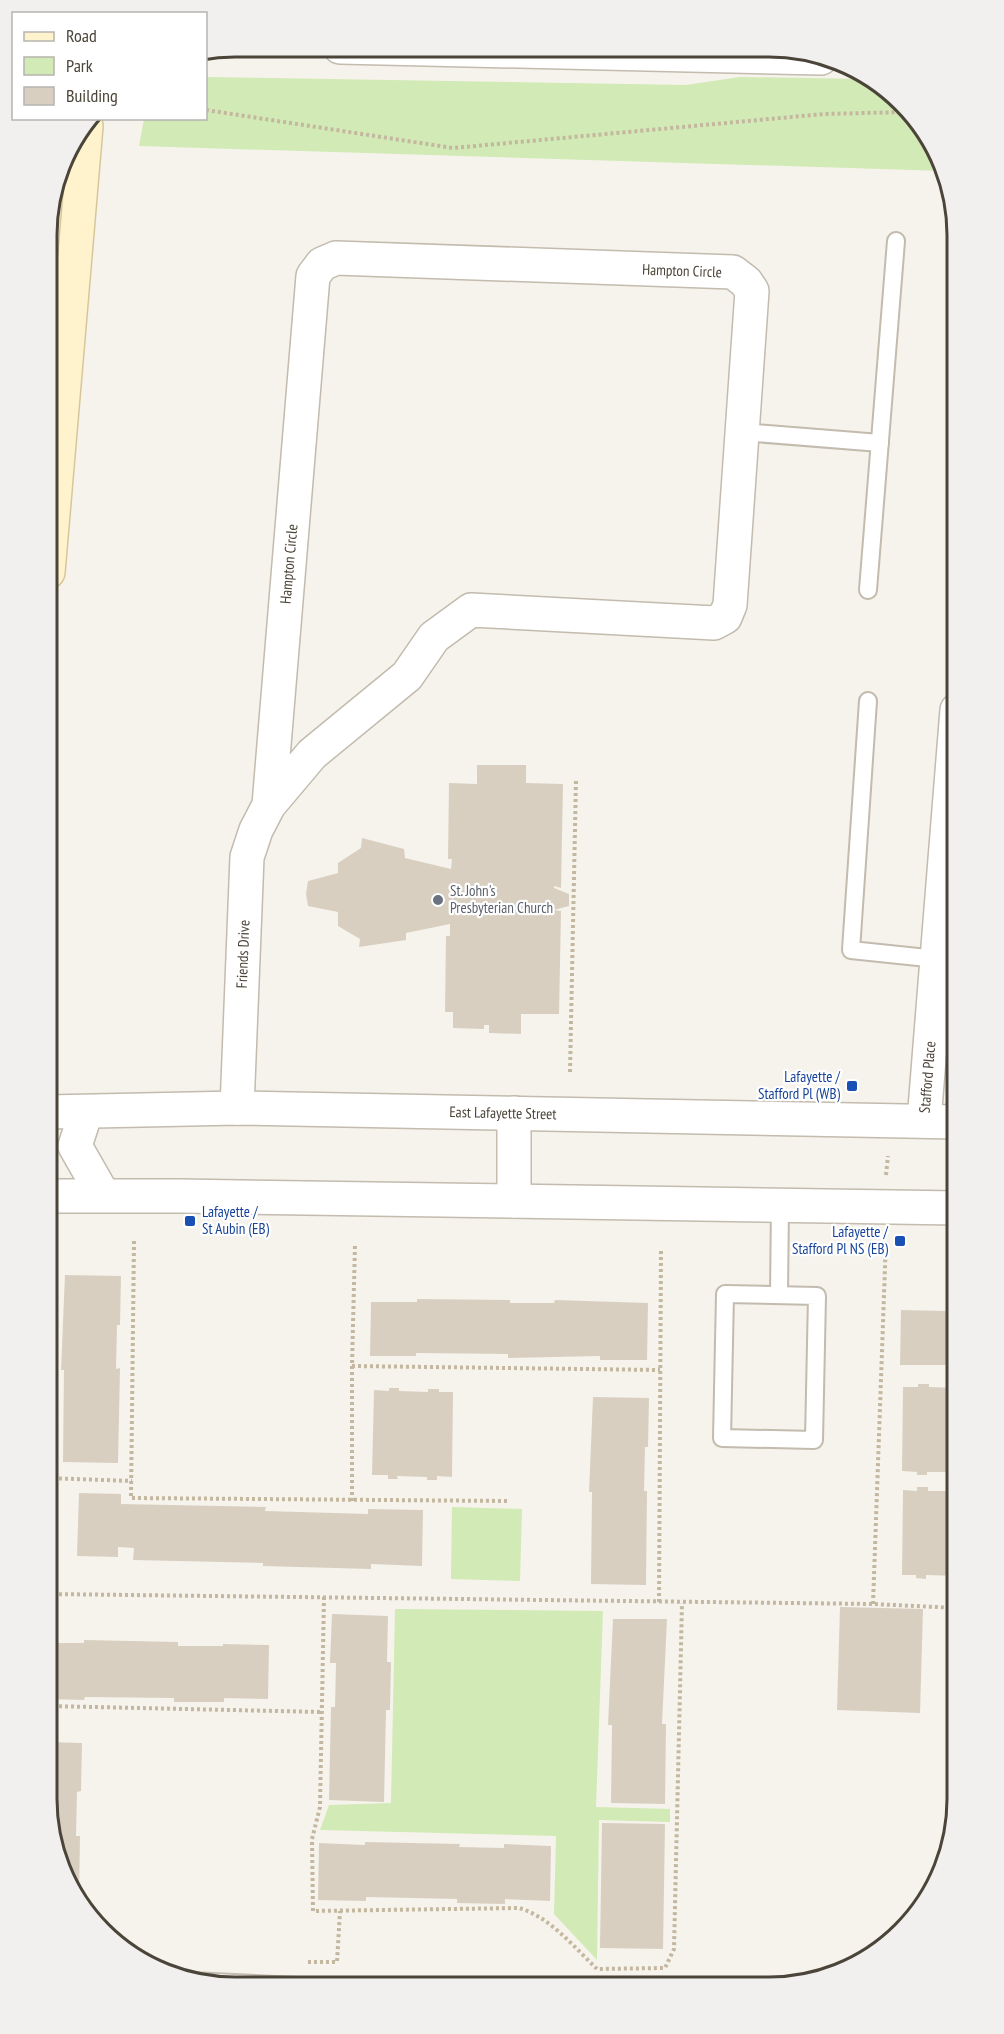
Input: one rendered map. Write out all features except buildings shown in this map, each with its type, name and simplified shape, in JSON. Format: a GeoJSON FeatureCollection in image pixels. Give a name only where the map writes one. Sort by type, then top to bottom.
{"type":"FeatureCollection","features":[{"type":"Feature","properties":{"kind":"main road"},"geometry":{"type":"LineString","coordinates":[[57,466],[85,140]]}},
{"type":"Feature","properties":{"kind":"street","name":"Hampton Circle"},"geometry":{"type":"LineString","coordinates":[[336,258],[734,272],[746,282],[752,291],[730,606],[725,617],[714,623],[471,610],[434,637],[407,676],[312,754],[269,805],[313,276],[322,264],[336,258]]}},
{"type":"Feature","properties":{"kind":"street","name":"Friends Drive"},"geometry":{"type":"LineString","coordinates":[[237,1108],[247,857],[256,830],[269,805]]}},
{"type":"Feature","properties":{"kind":"street","name":"Stafford Place"},"geometry":{"type":"LineString","coordinates":[[924,1121],[947,841]]}},
{"type":"Feature","properties":{"kind":"street","name":"East Lafayette Street"},"geometry":{"type":"LineString","coordinates":[[57,1112],[237,1108],[947,1122]]}},
{"type":"Feature","properties":{"kind":"street"},"geometry":{"type":"LineString","coordinates":[[86,1112],[75,1146],[103,1195]]}},
{"type":"Feature","properties":{"kind":"street"},"geometry":{"type":"LineString","coordinates":[[514,1113],[514,1201]]}},
{"type":"Feature","properties":{"kind":"street"},"geometry":{"type":"LineString","coordinates":[[57,1196],[947,1208]]}},
{"type":"Feature","properties":{"kind":"lane"},"geometry":{"type":"LineString","coordinates":[[868,590],[896,241]]}},
{"type":"Feature","properties":{"kind":"lane"},"geometry":{"type":"LineString","coordinates":[[742,432],[880,442]]}},
{"type":"Feature","properties":{"kind":"lane"},"geometry":{"type":"LineString","coordinates":[[868,701],[851,950],[938,959]]}},
{"type":"Feature","properties":{"kind":"lane"},"geometry":{"type":"LineString","coordinates":[[779,1295],[780,1204]]}},
{"type":"Feature","properties":{"kind":"lane"},"geometry":{"type":"LineString","coordinates":[[725,1294],[779,1295],[817,1296],[814,1440],[722,1438],[725,1294]]}},
{"type":"Feature","properties":{"kind":"path"},"geometry":{"type":"LineString","coordinates":[[207,110],[453,148],[824,114],[897,112]]}},
{"type":"Feature","properties":{"kind":"path"},"geometry":{"type":"LineString","coordinates":[[570,1072],[576,779]]}},
{"type":"Feature","properties":{"kind":"path"},"geometry":{"type":"LineString","coordinates":[[886,1182],[888,1149]]}},
{"type":"Feature","properties":{"kind":"path"},"geometry":{"type":"LineString","coordinates":[[873,1604],[886,1239]]}},
{"type":"Feature","properties":{"kind":"path"},"geometry":{"type":"LineString","coordinates":[[134,1241],[131,1498],[508,1501]]}},
{"type":"Feature","properties":{"kind":"path"},"geometry":{"type":"LineString","coordinates":[[352,1501],[355,1244]]}},
{"type":"Feature","properties":{"kind":"path"},"geometry":{"type":"LineString","coordinates":[[659,1602],[661,1249]]}},
{"type":"Feature","properties":{"kind":"path"},"geometry":{"type":"LineString","coordinates":[[352,1366],[660,1370]]}},
{"type":"Feature","properties":{"kind":"path"},"geometry":{"type":"LineString","coordinates":[[57,1478],[132,1481]]}},
{"type":"Feature","properties":{"kind":"path"},"geometry":{"type":"LineString","coordinates":[[57,1594],[873,1604],[947,1608]]}},
{"type":"Feature","properties":{"kind":"path"},"geometry":{"type":"LineString","coordinates":[[324,1598],[320,1807],[312,1839],[313,1911],[519,1908],[536,1913],[597,1969],[664,1968],[674,1948],[682,1603]]}},
{"type":"Feature","properties":{"kind":"path"},"geometry":{"type":"LineString","coordinates":[[57,1706],[322,1712]]}},
{"type":"Feature","properties":{"kind":"path"},"geometry":{"type":"LineString","coordinates":[[301,1961],[337,1962],[340,1911]]}},
{"type":"Feature","properties":{"kind":"green space"},"geometry":{"type":"Polygon","coordinates":[[[207,77],[686,85],[740,77],[854,79],[886,101],[903,118],[917,136],[935,171],[139,146],[144,120],[207,120],[207,77]]]}},
{"type":"Feature","properties":{"kind":"green space"},"geometry":{"type":"Polygon","coordinates":[[[452,1507],[522,1509],[520,1581],[451,1579],[452,1507]]]}},
{"type":"Feature","properties":{"kind":"green space"},"geometry":{"type":"Polygon","coordinates":[[[395,1609],[603,1611],[596,1807],[670,1809],[670,1822],[599,1820],[597,1960],[554,1914],[556,1836],[320,1830],[329,1805],[391,1803],[395,1609]]]}},
{"type":"Feature","properties":{"kind":"place","name":"St. John's Presbyterian Church"},"geometry":{"type":"Point","coordinates":[438,900]}},
{"type":"Feature","properties":{"kind":"place","name":"Lafayette / Stafford Pl (WB)"},"geometry":{"type":"Point","coordinates":[852,1086]}},
{"type":"Feature","properties":{"kind":"place","name":"Lafayette / St Aubin (EB)"},"geometry":{"type":"Point","coordinates":[190,1221]}},
{"type":"Feature","properties":{"kind":"place","name":"Lafayette / Stafford Pl NS (EB)"},"geometry":{"type":"Point","coordinates":[900,1241]}}]}
